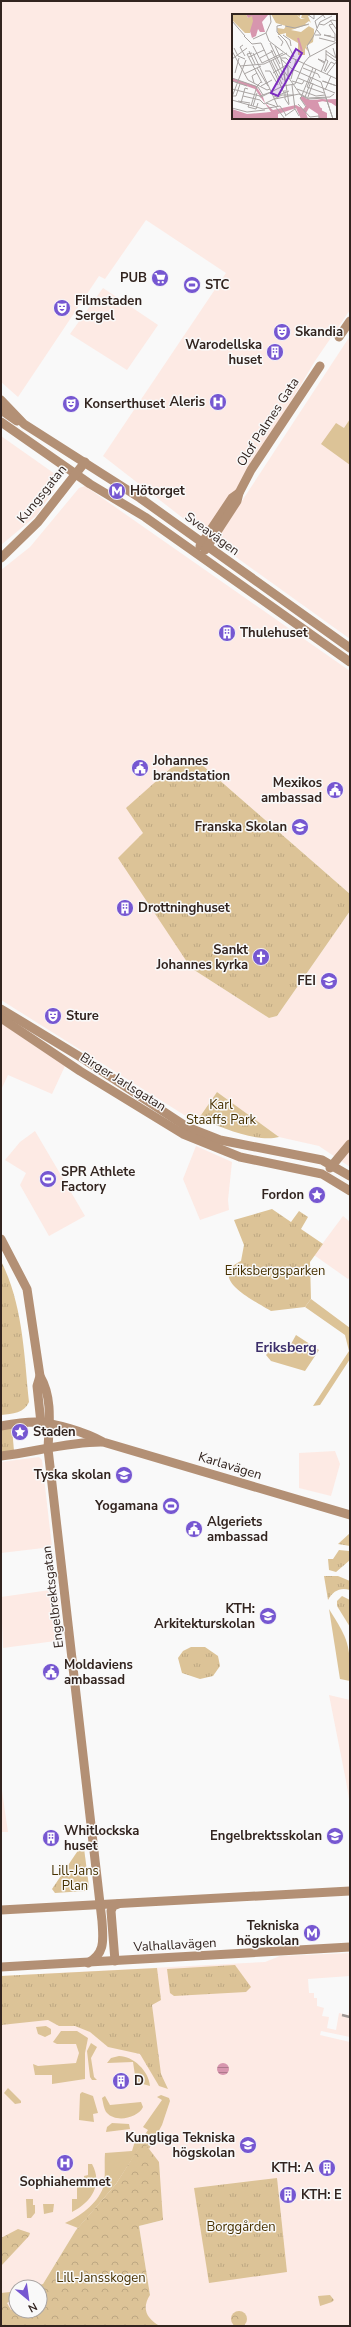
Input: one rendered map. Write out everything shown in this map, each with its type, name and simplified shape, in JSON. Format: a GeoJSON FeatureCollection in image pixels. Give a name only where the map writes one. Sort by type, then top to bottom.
{"type":"FeatureCollection","features":[{"type":"Feature","properties":{"kind":"street"},"geometry":{"type":"LineString","coordinates":[[339,338],[350,321]]}},
{"type":"Feature","properties":{"kind":"street","name":"Olof Palmes Gata"},"geometry":{"type":"LineString","coordinates":[[198,554],[237,501],[239,493],[251,470],[320,366]]}},
{"type":"Feature","properties":{"kind":"street","name":"Sveavägen"},"geometry":{"type":"LineString","coordinates":[[1,400],[24,424],[85,462],[205,544],[350,648]]}},
{"type":"Feature","properties":{"kind":"street"},"geometry":{"type":"LineString","coordinates":[[1,410],[24,424]]}},
{"type":"Feature","properties":{"kind":"street","name":"Sveavägen"},"geometry":{"type":"LineString","coordinates":[[1,422],[75,474],[145,517],[350,662]]}},
{"type":"Feature","properties":{"kind":"street","name":"Kungsgatan"},"geometry":{"type":"LineString","coordinates":[[1,558],[38,522],[85,462]]}},
{"type":"Feature","properties":{"kind":"street","name":"Birger Jarlsgatan"},"geometry":{"type":"LineString","coordinates":[[1,1009],[187,1127],[220,1140],[322,1160],[350,1176]]}},
{"type":"Feature","properties":{"kind":"street","name":"Birger Jarlsgatan"},"geometry":{"type":"LineString","coordinates":[[1,1018],[80,1071],[183,1134],[240,1156],[322,1174],[350,1191]]}},
{"type":"Feature","properties":{"kind":"street"},"geometry":{"type":"LineString","coordinates":[[322,1174],[334,1166],[350,1144]]}},
{"type":"Feature","properties":{"kind":"street"},"geometry":{"type":"LineString","coordinates":[[307,1157],[308,1170]]}},
{"type":"Feature","properties":{"kind":"street","name":"Engelbrektsgatan"},"geometry":{"type":"LineString","coordinates":[[1,1239],[26,1289],[40,1376],[36,1386],[45,1424],[100,1904]]}},
{"type":"Feature","properties":{"kind":"street","name":"Karlavägen"},"geometry":{"type":"LineString","coordinates":[[1,1426],[34,1422],[83,1433],[103,1442],[350,1514]]}},
{"type":"Feature","properties":{"kind":"street","name":"Karlavägen"},"geometry":{"type":"LineString","coordinates":[[1,1456],[48,1449],[56,1445],[78,1442],[103,1442]]}},
{"type":"Feature","properties":{"kind":"street"},"geometry":{"type":"LineString","coordinates":[[1,1910],[350,1891]]}},
{"type":"Feature","properties":{"kind":"street"},"geometry":{"type":"LineString","coordinates":[[88,1963],[97,1957],[103,1948],[100,1904]]}},
{"type":"Feature","properties":{"kind":"street"},"geometry":{"type":"LineString","coordinates":[[115,1961],[111,1911],[113,1906],[118,1904]]}},
{"type":"Feature","properties":{"kind":"street","name":"Valhallavägen"},"geometry":{"type":"LineString","coordinates":[[1,1967],[350,1947]]}},
{"type":"Feature","properties":{"kind":"shaded area"},"geometry":{"type":"Polygon","coordinates":[[[1,1],[350,1],[350,310],[315,361],[250,470],[206,536],[103,456],[226,273],[146,220],[105,279],[99,276],[18,397],[1,382],[1,1]]]}},
{"type":"Feature","properties":{"kind":"shaded area"},"geometry":{"type":"Polygon","coordinates":[[[103,288],[158,325],[127,370],[70,334],[103,288]]]}},
{"type":"Feature","properties":{"kind":"shaded area"},"geometry":{"type":"Polygon","coordinates":[[[350,336],[350,639],[215,542],[350,336]]]}},
{"type":"Feature","properties":{"kind":"shaded area"},"geometry":{"type":"Polygon","coordinates":[[[1,436],[55,474],[55,488],[37,515],[1,545],[1,436]]]}},
{"type":"Feature","properties":{"kind":"shaded area"},"geometry":{"type":"Polygon","coordinates":[[[85,486],[350,671],[350,894],[201,764],[186,761],[171,768],[153,786],[143,833],[191,968],[269,1018],[277,1016],[350,911],[350,1167],[319,1146],[279,1137],[217,1092],[199,1118],[189,1118],[1,1000],[1,570],[30,547],[79,488],[85,486]]]}},
{"type":"Feature","properties":{"kind":"shaded area"},"geometry":{"type":"Polygon","coordinates":[[[1,1023],[65,1066],[52,1094],[8,1075],[1,1090],[1,1023]]]}},
{"type":"Feature","properties":{"kind":"shaded area"},"geometry":{"type":"Polygon","coordinates":[[[35,1131],[85,1216],[49,1236],[20,1185],[26,1173],[5,1160],[20,1142],[35,1131]]]}},
{"type":"Feature","properties":{"kind":"shaded area"},"geometry":{"type":"Polygon","coordinates":[[[196,1146],[232,1162],[228,1200],[229,1210],[200,1220],[183,1179],[196,1146]]]}},
{"type":"Feature","properties":{"kind":"shaded area"},"geometry":{"type":"Polygon","coordinates":[[[343,1216],[350,1222],[350,1277],[348,1279],[314,1255],[343,1216]]]}},
{"type":"Feature","properties":{"kind":"shaded area"},"geometry":{"type":"Polygon","coordinates":[[[335,1451],[340,1464],[331,1496],[299,1488],[299,1453],[335,1451]]]}},
{"type":"Feature","properties":{"kind":"shaded area"},"geometry":{"type":"Polygon","coordinates":[[[39,1457],[42,1460],[52,1547],[1,1553],[1,1462],[39,1457]]]}},
{"type":"Feature","properties":{"kind":"shaded area"},"geometry":{"type":"Polygon","coordinates":[[[57,1589],[63,1640],[3,1648],[1,1597],[57,1589]]]}},
{"type":"Feature","properties":{"kind":"shaded area"},"geometry":{"type":"Polygon","coordinates":[[[329,1695],[350,1700],[350,1805],[346,1781],[329,1695]]]}},
{"type":"Feature","properties":{"kind":"shaded area"},"geometry":{"type":"Polygon","coordinates":[[[1,1784],[8,1832],[1,1832],[1,1784]]]}},
{"type":"Feature","properties":{"kind":"shaded area"},"geometry":{"type":"Polygon","coordinates":[[[350,1953],[350,1976],[308,1979],[309,1993],[314,1993],[314,1998],[317,1998],[317,2006],[324,2008],[322,2016],[329,2017],[327,2028],[336,2030],[339,2013],[348,2015],[350,2007],[350,2037],[321,2031],[320,2035],[350,2042],[350,2326],[160,2326],[150,2320],[145,2310],[146,2300],[150,2295],[139,2226],[163,2220],[116,2184],[76,2230],[46,2279],[8,2279],[8,2316],[1,2320],[1,1976],[265,1962],[280,1956],[350,1953]]]}},
{"type":"Feature","properties":{"kind":"shaded area"},"geometry":{"type":"Polygon","coordinates":[[[221,2063],[225,2063],[229,2069],[225,2075],[221,2075],[217,2071],[217,2067],[221,2063]]]}},
{"type":"Feature","properties":{"kind":"shaded area"},"geometry":{"type":"Polygon","coordinates":[[[240,2225],[248,2226],[249,2231],[238,2233],[237,2228],[240,2225]]]}},
{"type":"Feature","properties":{"kind":"green space"},"geometry":{"type":"Polygon","coordinates":[[[350,419],[350,465],[321,444],[336,423],[344,428],[350,419]]]}},
{"type":"Feature","properties":{"kind":"green space"},"geometry":{"type":"Polygon","coordinates":[[[186,761],[201,764],[350,894],[350,911],[277,1016],[269,1018],[191,968],[118,858],[143,833],[126,808],[171,768],[186,761]]]}},
{"type":"Feature","properties":{"kind":"green space","name":"Karl Staaffs Park"},"geometry":{"type":"Polygon","coordinates":[[[217,1092],[279,1137],[260,1138],[250,1136],[228,1130],[199,1118],[217,1092]]]}},
{"type":"Feature","properties":{"kind":"green space","name":"Eriksbergsparken"},"geometry":{"type":"Polygon","coordinates":[[[272,1209],[291,1222],[299,1211],[308,1217],[301,1229],[323,1244],[310,1262],[311,1299],[305,1307],[271,1311],[246,1296],[231,1282],[229,1275],[231,1268],[241,1261],[244,1245],[234,1220],[272,1209]]]}},
{"type":"Feature","properties":{"kind":"green space"},"geometry":{"type":"Polygon","coordinates":[[[1,1261],[14,1295],[18,1312],[24,1348],[29,1402],[21,1411],[1,1415],[1,1261]]]}},
{"type":"Feature","properties":{"kind":"green space"},"geometry":{"type":"Polygon","coordinates":[[[311,1299],[350,1328],[350,1359],[320,1405],[313,1406],[349,1351],[345,1335],[305,1307],[311,1299]]]}},
{"type":"Feature","properties":{"kind":"green space"},"geometry":{"type":"Polygon","coordinates":[[[296,1335],[319,1350],[305,1371],[271,1361],[266,1355],[274,1346],[286,1354],[291,1352],[291,1344],[296,1335]]]}},
{"type":"Feature","properties":{"kind":"green space"},"geometry":{"type":"Polygon","coordinates":[[[12,1428],[14,1451],[1,1453],[1,1429],[12,1428]]]}},
{"type":"Feature","properties":{"kind":"green space"},"geometry":{"type":"Polygon","coordinates":[[[350,1533],[350,1546],[338,1544],[350,1533]]]}},
{"type":"Feature","properties":{"kind":"green space"},"geometry":{"type":"Polygon","coordinates":[[[339,1550],[349,1551],[350,1560],[336,1572],[329,1570],[328,1559],[333,1559],[339,1550]]]}},
{"type":"Feature","properties":{"kind":"green space"},"geometry":{"type":"Polygon","coordinates":[[[324,1576],[338,1576],[350,1581],[350,1590],[337,1590],[328,1600],[324,1576]]]}},
{"type":"Feature","properties":{"kind":"green space"},"geometry":{"type":"Polygon","coordinates":[[[342,1596],[350,1600],[350,1627],[337,1606],[337,1601],[342,1596]]]}},
{"type":"Feature","properties":{"kind":"green space"},"geometry":{"type":"Polygon","coordinates":[[[329,1609],[341,1629],[347,1643],[350,1659],[350,1681],[340,1679],[329,1609]]]}},
{"type":"Feature","properties":{"kind":"green space"},"geometry":{"type":"Polygon","coordinates":[[[191,1647],[205,1647],[218,1656],[220,1666],[213,1676],[200,1679],[182,1673],[178,1658],[183,1651],[191,1647]]]}},
{"type":"Feature","properties":{"kind":"green space","name":"Lill-Jans Plan"},"geometry":{"type":"Polygon","coordinates":[[[84,1848],[89,1887],[85,1891],[55,1893],[52,1889],[79,1849],[84,1848]]]}},
{"type":"Feature","properties":{"kind":"green space"},"geometry":{"type":"Polygon","coordinates":[[[235,1965],[251,1987],[246,1992],[174,1996],[170,1993],[167,1969],[235,1965]]]}},
{"type":"Feature","properties":{"kind":"green space"},"geometry":{"type":"Polygon","coordinates":[[[157,1968],[161,2000],[152,2005],[161,2074],[168,2089],[159,2086],[140,2054],[108,2047],[90,2032],[75,2026],[59,2026],[48,2020],[1,2025],[1,1976],[157,1968]]]}},
{"type":"Feature","properties":{"kind":"green space"},"geometry":{"type":"Polygon","coordinates":[[[46,2026],[51,2029],[51,2034],[45,2037],[38,2034],[36,2027],[46,2026]]]}},
{"type":"Feature","properties":{"kind":"green space"},"geometry":{"type":"Polygon","coordinates":[[[61,2031],[77,2031],[88,2038],[85,2053],[85,2079],[52,2084],[52,2075],[35,2075],[33,2064],[38,2066],[76,2063],[79,2053],[76,2044],[57,2044],[53,2042],[61,2031]]]}},
{"type":"Feature","properties":{"kind":"green space"},"geometry":{"type":"Polygon","coordinates":[[[91,2043],[97,2047],[91,2058],[94,2077],[97,2080],[92,2080],[90,2077],[87,2051],[91,2043]]]}},
{"type":"Feature","properties":{"kind":"green space"},"geometry":{"type":"Polygon","coordinates":[[[119,2056],[130,2059],[139,2065],[147,2075],[150,2086],[136,2082],[133,2062],[107,2063],[111,2058],[119,2056]]]}},
{"type":"Feature","properties":{"kind":"green space"},"geometry":{"type":"Polygon","coordinates":[[[8,2088],[21,2101],[21,2103],[15,2104],[4,2093],[8,2088]]]}},
{"type":"Feature","properties":{"kind":"green space"},"geometry":{"type":"Polygon","coordinates":[[[82,2092],[93,2096],[98,2113],[93,2114],[94,2122],[79,2120],[80,2094],[82,2092]]]}},
{"type":"Feature","properties":{"kind":"green space"},"geometry":{"type":"Polygon","coordinates":[[[161,2095],[169,2098],[170,2101],[162,2125],[149,2149],[143,2142],[116,2184],[78,2228],[65,2223],[92,2205],[100,2194],[103,2188],[105,2153],[132,2151],[135,2141],[142,2139],[148,2130],[143,2127],[162,2100],[157,2097],[161,2095]]]}},
{"type":"Feature","properties":{"kind":"green space"},"geometry":{"type":"Polygon","coordinates":[[[105,2096],[110,2105],[141,2102],[143,2107],[137,2114],[126,2118],[116,2118],[111,2116],[105,2110],[102,2098],[105,2096]]]}},
{"type":"Feature","properties":{"kind":"green space"},"geometry":{"type":"Polygon","coordinates":[[[112,2123],[129,2124],[130,2129],[106,2132],[107,2127],[112,2123]]]}},
{"type":"Feature","properties":{"kind":"green space","name":"Lill-Jansskogen"},"geometry":{"type":"Polygon","coordinates":[[[143,2141],[159,2162],[163,2220],[139,2226],[150,2295],[147,2300],[146,2309],[149,2317],[160,2326],[1,2326],[1,2293],[8,2292],[8,2319],[48,2319],[48,2279],[46,2279],[76,2230],[116,2184],[143,2141]]]}},
{"type":"Feature","properties":{"kind":"green space"},"geometry":{"type":"Polygon","coordinates":[[[88,2164],[92,2164],[95,2171],[96,2185],[94,2192],[85,2203],[72,2212],[72,2199],[77,2199],[77,2187],[84,2186],[84,2176],[88,2175],[88,2164]]]}},
{"type":"Feature","properties":{"kind":"green space","name":"Borggården"},"geometry":{"type":"Polygon","coordinates":[[[277,2178],[287,2272],[209,2283],[194,2188],[277,2178]]]}},
{"type":"Feature","properties":{"kind":"green space"},"geometry":{"type":"Polygon","coordinates":[[[26,2199],[33,2199],[33,2205],[35,2205],[35,2213],[31,2218],[27,2218],[26,2199]]]}},
{"type":"Feature","properties":{"kind":"green space"},"geometry":{"type":"Polygon","coordinates":[[[43,2204],[54,2204],[53,2212],[44,2214],[43,2204]]]}},
{"type":"Feature","properties":{"kind":"green space"},"geometry":{"type":"Polygon","coordinates":[[[18,2229],[30,2233],[29,2236],[1,2266],[1,2238],[18,2229]]]}},
{"type":"Feature","properties":{"kind":"green space"},"geometry":{"type":"Polygon","coordinates":[[[330,2295],[334,2300],[320,2306],[318,2296],[330,2295]]]}},
{"type":"Feature","properties":{"kind":"green space"},"geometry":{"type":"Polygon","coordinates":[[[236,2311],[242,2311],[247,2316],[245,2325],[242,2327],[236,2327],[231,2322],[231,2316],[236,2311]]]}},
{"type":"Feature","properties":{"kind":"railway"},"geometry":{"type":"LineString","coordinates":[[342,2015],[350,2017]]}},
{"type":"Feature","properties":{"kind":"place","name":"PUB"},"geometry":{"type":"Point","coordinates":[160,278]}},
{"type":"Feature","properties":{"kind":"place","name":"STC"},"geometry":{"type":"Point","coordinates":[192,285]}},
{"type":"Feature","properties":{"kind":"place","name":"Filmstaden Sergel"},"geometry":{"type":"Point","coordinates":[62,308]}},
{"type":"Feature","properties":{"kind":"place","name":"Skandia"},"geometry":{"type":"Point","coordinates":[282,332]}},
{"type":"Feature","properties":{"kind":"place","name":"Warodellska huset"},"geometry":{"type":"Point","coordinates":[275,352]}},
{"type":"Feature","properties":{"kind":"place","name":"Aleris"},"geometry":{"type":"Point","coordinates":[218,402]}},
{"type":"Feature","properties":{"kind":"place","name":"Konserthuset"},"geometry":{"type":"Point","coordinates":[71,404]}},
{"type":"Feature","properties":{"kind":"place","name":"Hötorget"},"geometry":{"type":"Point","coordinates":[117,491]}},
{"type":"Feature","properties":{"kind":"place","name":"Thulehuset"},"geometry":{"type":"Point","coordinates":[227,633]}},
{"type":"Feature","properties":{"kind":"place","name":"Johannes brandstation"},"geometry":{"type":"Point","coordinates":[140,768]}},
{"type":"Feature","properties":{"kind":"place","name":"Mexikos ambassad"},"geometry":{"type":"Point","coordinates":[335,790]}},
{"type":"Feature","properties":{"kind":"place","name":"Franska Skolan"},"geometry":{"type":"Point","coordinates":[300,827]}},
{"type":"Feature","properties":{"kind":"place","name":"Drottninghuset"},"geometry":{"type":"Point","coordinates":[125,908]}},
{"type":"Feature","properties":{"kind":"place","name":"Sankt Johannes kyrka"},"geometry":{"type":"Point","coordinates":[261,957]}},
{"type":"Feature","properties":{"kind":"place","name":"FEI"},"geometry":{"type":"Point","coordinates":[329,981]}},
{"type":"Feature","properties":{"kind":"place","name":"Sture"},"geometry":{"type":"Point","coordinates":[53,1016]}},
{"type":"Feature","properties":{"kind":"place","name":"SPR Athlete Factory"},"geometry":{"type":"Point","coordinates":[48,1179]}},
{"type":"Feature","properties":{"kind":"place","name":"Fordon"},"geometry":{"type":"Point","coordinates":[317,1195]}},
{"type":"Feature","properties":{"kind":"place","name":"Staden"},"geometry":{"type":"Point","coordinates":[20,1432]}},
{"type":"Feature","properties":{"kind":"place","name":"Tyska skolan"},"geometry":{"type":"Point","coordinates":[124,1475]}},
{"type":"Feature","properties":{"kind":"place","name":"Yogamana"},"geometry":{"type":"Point","coordinates":[171,1506]}},
{"type":"Feature","properties":{"kind":"place","name":"Algeriets ambassad"},"geometry":{"type":"Point","coordinates":[194,1529]}},
{"type":"Feature","properties":{"kind":"place","name":"KTH: Arkitekturskolan"},"geometry":{"type":"Point","coordinates":[268,1616]}},
{"type":"Feature","properties":{"kind":"place","name":"Moldaviens ambassad"},"geometry":{"type":"Point","coordinates":[51,1672]}},
{"type":"Feature","properties":{"kind":"place","name":"Engelbrektsskolan"},"geometry":{"type":"Point","coordinates":[335,1836]}},
{"type":"Feature","properties":{"kind":"place","name":"Whitlockska huset"},"geometry":{"type":"Point","coordinates":[51,1838]}},
{"type":"Feature","properties":{"kind":"place","name":"Tekniska högskolan"},"geometry":{"type":"Point","coordinates":[312,1933]}},
{"type":"Feature","properties":{"kind":"place","name":"D"},"geometry":{"type":"Point","coordinates":[121,2081]}},
{"type":"Feature","properties":{"kind":"place","name":"Kungliga Tekniska högskolan"},"geometry":{"type":"Point","coordinates":[248,2145]}},
{"type":"Feature","properties":{"kind":"place","name":"Sophiahemmet"},"geometry":{"type":"Point","coordinates":[65,2163]}},
{"type":"Feature","properties":{"kind":"place","name":"KTH: A"},"geometry":{"type":"Point","coordinates":[327,2168]}},
{"type":"Feature","properties":{"kind":"place","name":"KTH: E"},"geometry":{"type":"Point","coordinates":[288,2195]}},
{"type":"Feature","properties":{"kind":"district","name":"Eriksberg"},"geometry":{"type":"Point","coordinates":[286,1347]}}]}
